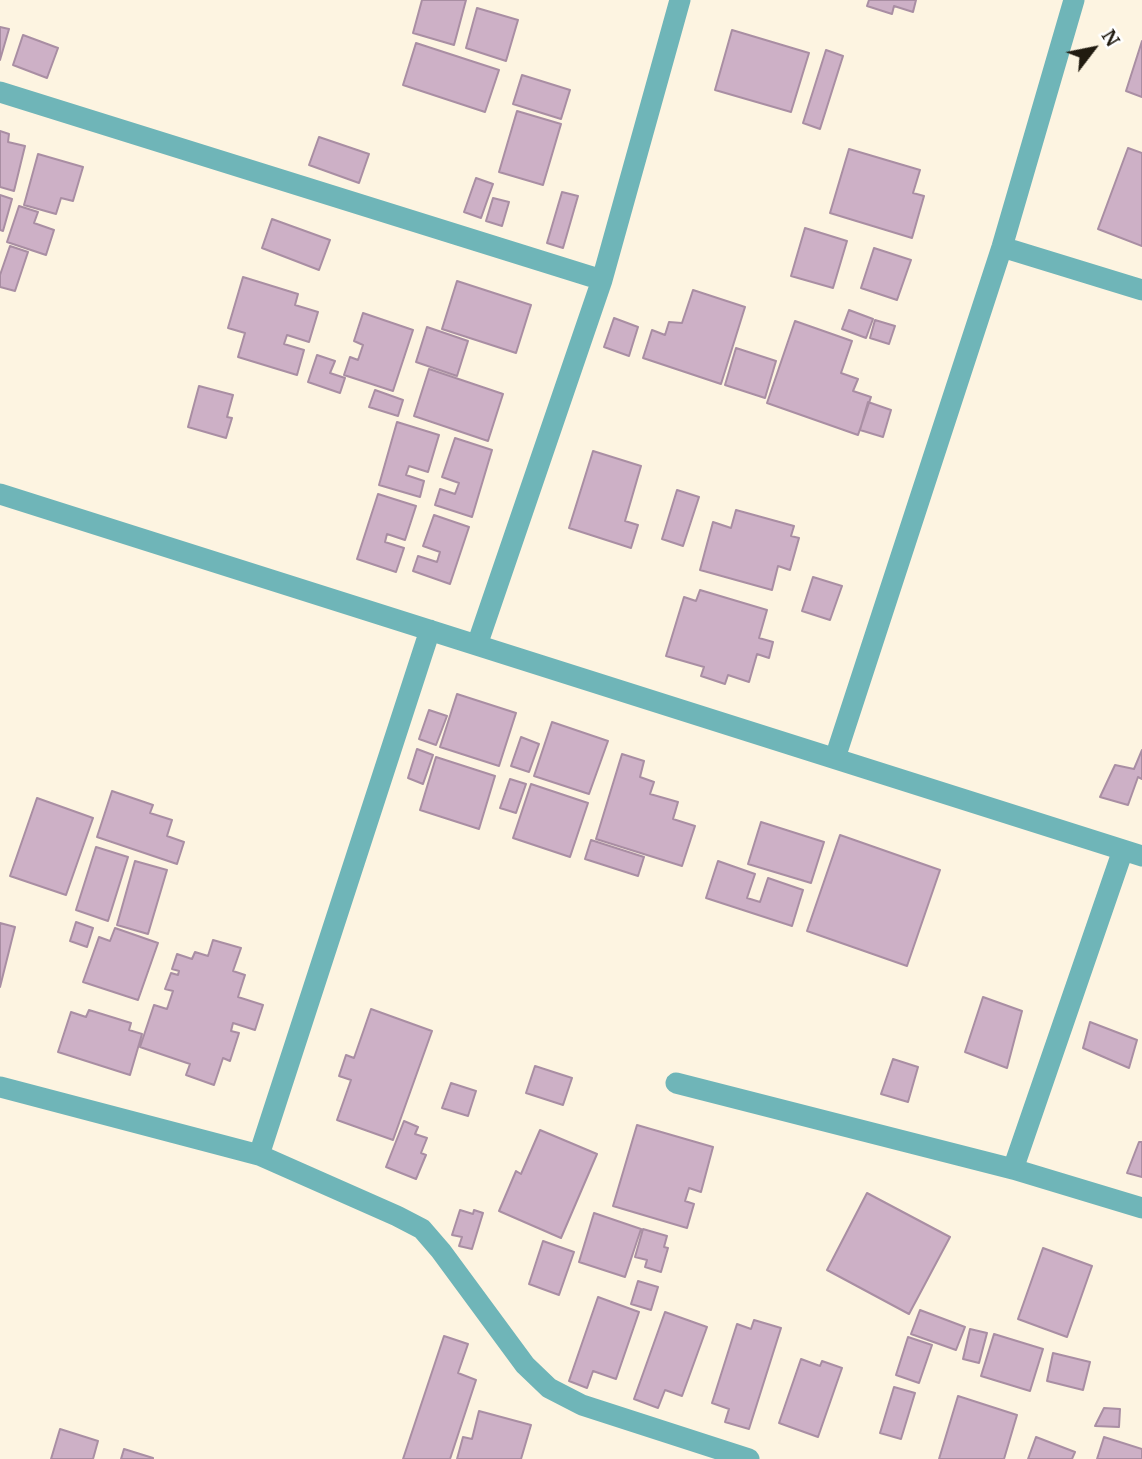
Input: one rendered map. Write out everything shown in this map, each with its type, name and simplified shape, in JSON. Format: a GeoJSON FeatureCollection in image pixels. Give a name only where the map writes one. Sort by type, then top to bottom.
{"type":"FeatureCollection","features":[{"type":"Feature","properties":{"kind":"street"},"geometry":{"type":"LineString","coordinates":[[477,645],[603,280],[680,0]]}},
{"type":"Feature","properties":{"kind":"street"},"geometry":{"type":"LineString","coordinates":[[835,758],[1002,247],[1074,0]]}},
{"type":"Feature","properties":{"kind":"street"},"geometry":{"type":"LineString","coordinates":[[0,92],[603,280]]}},
{"type":"Feature","properties":{"kind":"street"},"geometry":{"type":"LineString","coordinates":[[1002,247],[1142,290]]}},
{"type":"Feature","properties":{"kind":"street"},"geometry":{"type":"LineString","coordinates":[[0,494],[1133,853],[1013,1169]]}},
{"type":"Feature","properties":{"kind":"street"},"geometry":{"type":"LineString","coordinates":[[258,1155],[430,630]]}},
{"type":"Feature","properties":{"kind":"street"},"geometry":{"type":"LineString","coordinates":[[676,1083],[1013,1169],[1142,1208]]}},
{"type":"Feature","properties":{"kind":"street"},"geometry":{"type":"LineString","coordinates":[[0,1087],[258,1155],[397,1216],[422,1229],[525,1365],[550,1388],[582,1405],[750,1459]]}},
{"type":"Feature","properties":{"kind":"building"},"geometry":{"type":"Polygon","coordinates":[[[422,0],[466,0],[454,45],[413,33],[422,0]]]}},
{"type":"Feature","properties":{"kind":"building"},"geometry":{"type":"Polygon","coordinates":[[[869,0],[916,0],[913,12],[894,6],[892,14],[867,6],[869,0]]]}},
{"type":"Feature","properties":{"kind":"building"},"geometry":{"type":"Polygon","coordinates":[[[477,8],[518,20],[506,61],[466,48],[477,8]]]}},
{"type":"Feature","properties":{"kind":"building"},"geometry":{"type":"Polygon","coordinates":[[[0,27],[9,29],[0,60],[0,27]]]}},
{"type":"Feature","properties":{"kind":"building"},"geometry":{"type":"Polygon","coordinates":[[[732,30],[809,53],[791,112],[715,90],[732,30]]]}},
{"type":"Feature","properties":{"kind":"building"},"geometry":{"type":"Polygon","coordinates":[[[23,35],[58,48],[47,78],[13,65],[23,35]]]}},
{"type":"Feature","properties":{"kind":"building"},"geometry":{"type":"Polygon","coordinates":[[[1142,41],[1142,97],[1126,91],[1142,41]]]}},
{"type":"Feature","properties":{"kind":"building"},"geometry":{"type":"Polygon","coordinates":[[[416,43],[499,70],[485,112],[403,85],[416,43]]]}},
{"type":"Feature","properties":{"kind":"building"},"geometry":{"type":"Polygon","coordinates":[[[826,50],[843,56],[820,129],[803,123],[826,50]]]}},
{"type":"Feature","properties":{"kind":"building"},"geometry":{"type":"Polygon","coordinates":[[[522,75],[570,90],[561,119],[513,104],[522,75]]]}},
{"type":"Feature","properties":{"kind":"building"},"geometry":{"type":"Polygon","coordinates":[[[517,111],[561,124],[543,185],[499,172],[517,111]]]}},
{"type":"Feature","properties":{"kind":"building"},"geometry":{"type":"Polygon","coordinates":[[[0,131],[9,134],[8,142],[25,146],[14,191],[0,187],[0,131]]]}},
{"type":"Feature","properties":{"kind":"building"},"geometry":{"type":"Polygon","coordinates":[[[319,137],[369,154],[359,183],[309,165],[319,137]]]}},
{"type":"Feature","properties":{"kind":"building"},"geometry":{"type":"Polygon","coordinates":[[[1128,148],[1142,153],[1142,246],[1098,229],[1128,148]]]}},
{"type":"Feature","properties":{"kind":"building"},"geometry":{"type":"Polygon","coordinates":[[[849,149],[920,170],[913,193],[924,196],[912,238],[830,213],[849,149]]]}},
{"type":"Feature","properties":{"kind":"building"},"geometry":{"type":"Polygon","coordinates":[[[38,154],[83,167],[73,201],[61,198],[56,214],[24,205],[38,154]]]}},
{"type":"Feature","properties":{"kind":"building"},"geometry":{"type":"Polygon","coordinates":[[[476,178],[493,184],[481,218],[464,212],[476,178]]]}},
{"type":"Feature","properties":{"kind":"building"},"geometry":{"type":"Polygon","coordinates":[[[562,192],[578,196],[563,248],[547,243],[562,192]]]}},
{"type":"Feature","properties":{"kind":"building"},"geometry":{"type":"Polygon","coordinates":[[[0,195],[12,199],[3,231],[0,230],[0,195]]]}},
{"type":"Feature","properties":{"kind":"building"},"geometry":{"type":"Polygon","coordinates":[[[493,198],[509,202],[502,226],[486,221],[493,198]]]}},
{"type":"Feature","properties":{"kind":"building"},"geometry":{"type":"Polygon","coordinates":[[[19,206],[38,212],[34,223],[54,230],[46,255],[7,242],[19,206]]]}},
{"type":"Feature","properties":{"kind":"building"},"geometry":{"type":"Polygon","coordinates":[[[272,219],[330,240],[319,270],[262,248],[272,219]]]}},
{"type":"Feature","properties":{"kind":"building"},"geometry":{"type":"Polygon","coordinates":[[[805,228],[847,241],[833,288],[791,276],[805,228]]]}},
{"type":"Feature","properties":{"kind":"building"},"geometry":{"type":"Polygon","coordinates":[[[10,246],[28,252],[15,291],[0,287],[0,275],[10,246]]]}},
{"type":"Feature","properties":{"kind":"building"},"geometry":{"type":"Polygon","coordinates":[[[874,248],[911,260],[897,300],[861,288],[874,248]]]}},
{"type":"Feature","properties":{"kind":"building"},"geometry":{"type":"Polygon","coordinates":[[[243,277],[298,294],[295,305],[318,312],[309,342],[287,335],[284,344],[304,350],[297,375],[238,357],[245,333],[228,328],[243,277]]]}},
{"type":"Feature","properties":{"kind":"building"},"geometry":{"type":"Polygon","coordinates":[[[457,281],[531,305],[516,353],[442,329],[457,281]]]}},
{"type":"Feature","properties":{"kind":"building"},"geometry":{"type":"Polygon","coordinates":[[[693,290],[745,307],[721,384],[643,358],[652,330],[665,335],[669,322],[682,323],[693,290]]]}},
{"type":"Feature","properties":{"kind":"building"},"geometry":{"type":"Polygon","coordinates":[[[849,310],[873,319],[866,338],[842,329],[849,310]]]}},
{"type":"Feature","properties":{"kind":"building"},"geometry":{"type":"Polygon","coordinates":[[[363,313],[413,330],[393,391],[344,375],[350,357],[358,360],[363,345],[354,341],[363,313]]]}},
{"type":"Feature","properties":{"kind":"building"},"geometry":{"type":"Polygon","coordinates":[[[614,318],[638,327],[629,356],[604,347],[614,318]]]}},
{"type":"Feature","properties":{"kind":"building"},"geometry":{"type":"Polygon","coordinates":[[[875,320],[895,326],[889,344],[870,338],[875,320]]]}},
{"type":"Feature","properties":{"kind":"building"},"geometry":{"type":"Polygon","coordinates":[[[795,321],[852,341],[841,373],[858,379],[853,391],[871,397],[858,435],[767,403],[795,321]]]}},
{"type":"Feature","properties":{"kind":"building"},"geometry":{"type":"Polygon","coordinates":[[[427,327],[468,341],[457,376],[416,362],[427,327]]]}},
{"type":"Feature","properties":{"kind":"building"},"geometry":{"type":"Polygon","coordinates":[[[736,348],[776,361],[765,398],[725,385],[736,348]]]}},
{"type":"Feature","properties":{"kind":"building"},"geometry":{"type":"Polygon","coordinates":[[[317,355],[335,361],[330,373],[345,378],[340,393],[308,382],[317,355]]]}},
{"type":"Feature","properties":{"kind":"building"},"geometry":{"type":"Polygon","coordinates":[[[429,369],[503,394],[488,441],[414,416],[429,369]]]}},
{"type":"Feature","properties":{"kind":"building"},"geometry":{"type":"Polygon","coordinates":[[[199,386],[233,395],[227,417],[232,418],[226,438],[188,427],[199,386]]]}},
{"type":"Feature","properties":{"kind":"building"},"geometry":{"type":"Polygon","coordinates":[[[375,390],[403,400],[398,416],[369,407],[375,390]]]}},
{"type":"Feature","properties":{"kind":"building"},"geometry":{"type":"Polygon","coordinates":[[[868,402],[891,410],[883,437],[860,430],[868,402]]]}},
{"type":"Feature","properties":{"kind":"building"},"geometry":{"type":"Polygon","coordinates":[[[397,422],[439,435],[428,472],[409,466],[406,475],[424,481],[420,497],[379,485],[397,422]]]}},
{"type":"Feature","properties":{"kind":"building"},"geometry":{"type":"Polygon","coordinates":[[[455,438],[492,450],[472,517],[435,505],[440,489],[455,494],[459,483],[442,477],[455,438]]]}},
{"type":"Feature","properties":{"kind":"building"},"geometry":{"type":"Polygon","coordinates":[[[593,451],[641,466],[625,521],[638,525],[631,548],[569,528],[593,451]]]}},
{"type":"Feature","properties":{"kind":"building"},"geometry":{"type":"Polygon","coordinates":[[[677,490],[699,497],[683,546],[662,539],[677,490]]]}},
{"type":"Feature","properties":{"kind":"building"},"geometry":{"type":"Polygon","coordinates":[[[378,494],[416,506],[405,540],[387,534],[385,542],[404,548],[396,572],[357,559],[378,494]]]}},
{"type":"Feature","properties":{"kind":"building"},"geometry":{"type":"Polygon","coordinates":[[[736,510],[794,526],[791,536],[799,538],[790,570],[778,566],[772,590],[700,570],[713,522],[731,528],[736,510]]]}},
{"type":"Feature","properties":{"kind":"building"},"geometry":{"type":"Polygon","coordinates":[[[434,515],[469,527],[450,584],[413,571],[418,556],[437,562],[440,552],[423,546],[434,515]]]}},
{"type":"Feature","properties":{"kind":"building"},"geometry":{"type":"Polygon","coordinates":[[[813,577],[842,586],[830,620],[802,611],[813,577]]]}},
{"type":"Feature","properties":{"kind":"building"},"geometry":{"type":"Polygon","coordinates":[[[700,590],[767,610],[759,638],[773,642],[769,658],[757,654],[749,682],[728,675],[725,684],[701,676],[704,667],[666,656],[684,597],[696,601],[700,590]]]}},
{"type":"Feature","properties":{"kind":"building"},"geometry":{"type":"Polygon","coordinates":[[[457,694],[516,713],[499,766],[440,747],[457,694]]]}},
{"type":"Feature","properties":{"kind":"building"},"geometry":{"type":"Polygon","coordinates":[[[429,710],[447,716],[436,745],[419,739],[429,710]]]}},
{"type":"Feature","properties":{"kind":"building"},"geometry":{"type":"Polygon","coordinates":[[[552,722],[608,741],[589,794],[534,776],[552,722]]]}},
{"type":"Feature","properties":{"kind":"building"},"geometry":{"type":"Polygon","coordinates":[[[521,737],[539,744],[529,772],[511,766],[521,737]]]}},
{"type":"Feature","properties":{"kind":"building"},"geometry":{"type":"Polygon","coordinates":[[[417,749],[433,755],[423,784],[408,778],[417,749]]]}},
{"type":"Feature","properties":{"kind":"building"},"geometry":{"type":"Polygon","coordinates":[[[1142,750],[1142,779],[1138,777],[1128,805],[1100,797],[1115,765],[1134,769],[1142,750]]]}},
{"type":"Feature","properties":{"kind":"building"},"geometry":{"type":"Polygon","coordinates":[[[622,754],[644,761],[640,777],[654,782],[650,794],[678,802],[673,819],[695,826],[682,866],[596,839],[622,754]]]}},
{"type":"Feature","properties":{"kind":"building"},"geometry":{"type":"Polygon","coordinates":[[[436,757],[495,776],[479,829],[420,810],[436,757]]]}},
{"type":"Feature","properties":{"kind":"building"},"geometry":{"type":"Polygon","coordinates":[[[510,779],[526,784],[516,813],[500,808],[510,779]]]}},
{"type":"Feature","properties":{"kind":"building"},"geometry":{"type":"Polygon","coordinates":[[[531,784],[588,803],[570,857],[513,838],[531,784]]]}},
{"type":"Feature","properties":{"kind":"building"},"geometry":{"type":"Polygon","coordinates":[[[112,791],[153,805],[150,813],[172,820],[167,836],[184,842],[177,864],[97,837],[112,791]]]}},
{"type":"Feature","properties":{"kind":"building"},"geometry":{"type":"Polygon","coordinates":[[[37,798],[93,818],[66,895],[10,876],[37,798]]]}},
{"type":"Feature","properties":{"kind":"building"},"geometry":{"type":"Polygon","coordinates":[[[761,822],[824,842],[811,883],[748,864],[761,822]]]}},
{"type":"Feature","properties":{"kind":"building"},"geometry":{"type":"Polygon","coordinates":[[[840,835],[940,870],[907,966],[807,931],[840,835]]]}},
{"type":"Feature","properties":{"kind":"building"},"geometry":{"type":"Polygon","coordinates":[[[591,840],[644,857],[638,876],[585,859],[591,840]]]}},
{"type":"Feature","properties":{"kind":"building"},"geometry":{"type":"Polygon","coordinates":[[[96,847],[128,857],[108,921],[76,910],[96,847]]]}},
{"type":"Feature","properties":{"kind":"building"},"geometry":{"type":"Polygon","coordinates":[[[135,861],[167,870],[148,934],[117,925],[135,861]]]}},
{"type":"Feature","properties":{"kind":"building"},"geometry":{"type":"Polygon","coordinates":[[[718,861],[755,874],[747,898],[760,902],[768,878],[803,890],[792,926],[706,898],[718,861]]]}},
{"type":"Feature","properties":{"kind":"building"},"geometry":{"type":"Polygon","coordinates":[[[76,922],[93,928],[87,947],[70,941],[76,922]]]}},
{"type":"Feature","properties":{"kind":"building"},"geometry":{"type":"Polygon","coordinates":[[[0,923],[15,927],[0,987],[0,923]]]}},
{"type":"Feature","properties":{"kind":"building"},"geometry":{"type":"Polygon","coordinates":[[[115,928],[158,943],[138,1000],[83,982],[99,937],[110,941],[115,928]]]}},
{"type":"Feature","properties":{"kind":"building"},"geometry":{"type":"Polygon","coordinates":[[[213,940],[241,948],[233,971],[245,975],[238,997],[263,1005],[255,1030],[233,1023],[231,1031],[239,1033],[230,1061],[223,1058],[214,1085],[186,1075],[190,1064],[140,1047],[154,1005],[167,1009],[173,991],[165,989],[171,973],[178,975],[179,971],[172,969],[177,954],[192,959],[195,952],[208,956],[213,940]]]}},
{"type":"Feature","properties":{"kind":"building"},"geometry":{"type":"Polygon","coordinates":[[[983,997],[1022,1011],[1007,1068],[965,1052],[983,997]]]}},
{"type":"Feature","properties":{"kind":"building"},"geometry":{"type":"Polygon","coordinates":[[[371,1009],[432,1031],[393,1140],[337,1120],[351,1080],[339,1076],[346,1055],[354,1058],[371,1009]]]}},
{"type":"Feature","properties":{"kind":"building"},"geometry":{"type":"Polygon","coordinates":[[[89,1010],[131,1023],[129,1030],[142,1034],[130,1075],[58,1052],[71,1012],[86,1017],[89,1010]]]}},
{"type":"Feature","properties":{"kind":"building"},"geometry":{"type":"Polygon","coordinates":[[[1090,1022],[1137,1040],[1129,1068],[1083,1048],[1090,1022]]]}},
{"type":"Feature","properties":{"kind":"building"},"geometry":{"type":"Polygon","coordinates":[[[893,1059],[918,1067],[908,1102],[881,1094],[893,1059]]]}},
{"type":"Feature","properties":{"kind":"building"},"geometry":{"type":"Polygon","coordinates":[[[535,1066],[572,1078],[563,1105],[526,1093],[535,1066]]]}},
{"type":"Feature","properties":{"kind":"building"},"geometry":{"type":"Polygon","coordinates":[[[451,1083],[476,1091],[468,1116],[442,1108],[451,1083]]]}},
{"type":"Feature","properties":{"kind":"building"},"geometry":{"type":"Polygon","coordinates":[[[404,1121],[418,1127],[415,1134],[427,1138],[421,1153],[426,1155],[416,1179],[386,1167],[404,1121]]]}},
{"type":"Feature","properties":{"kind":"building"},"geometry":{"type":"Polygon","coordinates":[[[637,1125],[713,1147],[701,1192],[689,1188],[685,1201],[694,1204],[687,1228],[613,1206],[637,1125]]]}},
{"type":"Feature","properties":{"kind":"building"},"geometry":{"type":"Polygon","coordinates":[[[540,1130],[597,1154],[561,1238],[499,1211],[516,1171],[521,1174],[540,1130]]]}},
{"type":"Feature","properties":{"kind":"building"},"geometry":{"type":"Polygon","coordinates":[[[1139,1142],[1142,1142],[1142,1177],[1127,1173],[1139,1142]]]}},
{"type":"Feature","properties":{"kind":"building"},"geometry":{"type":"Polygon","coordinates":[[[867,1193],[950,1237],[909,1314],[827,1270],[867,1193]]]}},
{"type":"Feature","properties":{"kind":"building"},"geometry":{"type":"Polygon","coordinates":[[[460,1210],[473,1214],[474,1210],[483,1213],[472,1249],[459,1246],[462,1237],[452,1235],[460,1210]]]}},
{"type":"Feature","properties":{"kind":"building"},"geometry":{"type":"Polygon","coordinates":[[[594,1213],[641,1229],[625,1277],[579,1262],[594,1213]]]}},
{"type":"Feature","properties":{"kind":"building"},"geometry":{"type":"Polygon","coordinates":[[[643,1229],[667,1236],[664,1247],[668,1248],[661,1272],[645,1267],[647,1260],[635,1257],[643,1229]]]}},
{"type":"Feature","properties":{"kind":"building"},"geometry":{"type":"Polygon","coordinates":[[[543,1241],[574,1252],[559,1295],[529,1284],[543,1241]]]}},
{"type":"Feature","properties":{"kind":"building"},"geometry":{"type":"Polygon","coordinates":[[[1043,1248],[1092,1266],[1067,1337],[1018,1319],[1043,1248]]]}},
{"type":"Feature","properties":{"kind":"building"},"geometry":{"type":"Polygon","coordinates":[[[638,1281],[658,1287],[651,1310],[631,1304],[638,1281]]]}},
{"type":"Feature","properties":{"kind":"building"},"geometry":{"type":"Polygon","coordinates":[[[598,1297],[639,1312],[616,1379],[593,1371],[587,1388],[569,1381],[598,1297]]]}},
{"type":"Feature","properties":{"kind":"building"},"geometry":{"type":"Polygon","coordinates":[[[920,1310],[965,1327],[956,1350],[911,1334],[920,1310]]]}},
{"type":"Feature","properties":{"kind":"building"},"geometry":{"type":"Polygon","coordinates":[[[665,1312],[707,1327],[682,1396],[665,1390],[658,1408],[634,1399],[665,1312]]]}},
{"type":"Feature","properties":{"kind":"building"},"geometry":{"type":"Polygon","coordinates":[[[754,1320],[781,1328],[749,1429],[725,1422],[729,1409],[712,1403],[737,1324],[751,1329],[754,1320]]]}},
{"type":"Feature","properties":{"kind":"building"},"geometry":{"type":"Polygon","coordinates":[[[970,1329],[987,1333],[979,1363],[963,1359],[970,1329]]]}},
{"type":"Feature","properties":{"kind":"building"},"geometry":{"type":"Polygon","coordinates":[[[994,1334],[1043,1349],[1030,1391],[981,1376],[994,1334]]]}},
{"type":"Feature","properties":{"kind":"building"},"geometry":{"type":"Polygon","coordinates":[[[444,1336],[468,1344],[458,1373],[476,1380],[450,1459],[403,1459],[444,1336]]]}},
{"type":"Feature","properties":{"kind":"building"},"geometry":{"type":"Polygon","coordinates":[[[908,1337],[932,1345],[919,1383],[896,1375],[908,1337]]]}},
{"type":"Feature","properties":{"kind":"building"},"geometry":{"type":"Polygon","coordinates":[[[1053,1353],[1090,1362],[1083,1390],[1047,1381],[1053,1353]]]}},
{"type":"Feature","properties":{"kind":"building"},"geometry":{"type":"Polygon","coordinates":[[[801,1359],[820,1366],[822,1361],[842,1368],[818,1437],[779,1423],[801,1359]]]}},
{"type":"Feature","properties":{"kind":"building"},"geometry":{"type":"Polygon","coordinates":[[[894,1387],[915,1393],[901,1439],[880,1433],[894,1387]]]}},
{"type":"Feature","properties":{"kind":"building"},"geometry":{"type":"Polygon","coordinates":[[[958,1396],[1017,1415],[1004,1459],[939,1459],[958,1396]]]}},
{"type":"Feature","properties":{"kind":"building"},"geometry":{"type":"Polygon","coordinates":[[[1104,1408],[1120,1409],[1119,1427],[1095,1426],[1104,1408]]]}},
{"type":"Feature","properties":{"kind":"building"},"geometry":{"type":"Polygon","coordinates":[[[479,1411],[531,1425],[521,1459],[457,1459],[463,1437],[472,1439],[479,1411]]]}},
{"type":"Feature","properties":{"kind":"building"},"geometry":{"type":"Polygon","coordinates":[[[60,1429],[98,1441],[93,1459],[51,1459],[60,1429]]]}},
{"type":"Feature","properties":{"kind":"building"},"geometry":{"type":"Polygon","coordinates":[[[1036,1437],[1075,1452],[1072,1459],[1028,1459],[1036,1437]]]}},
{"type":"Feature","properties":{"kind":"building"},"geometry":{"type":"Polygon","coordinates":[[[1104,1437],[1142,1449],[1142,1459],[1097,1459],[1104,1437]]]}},
{"type":"Feature","properties":{"kind":"building"},"geometry":{"type":"Polygon","coordinates":[[[124,1449],[153,1458],[153,1459],[121,1459],[124,1449]]]}}]}
